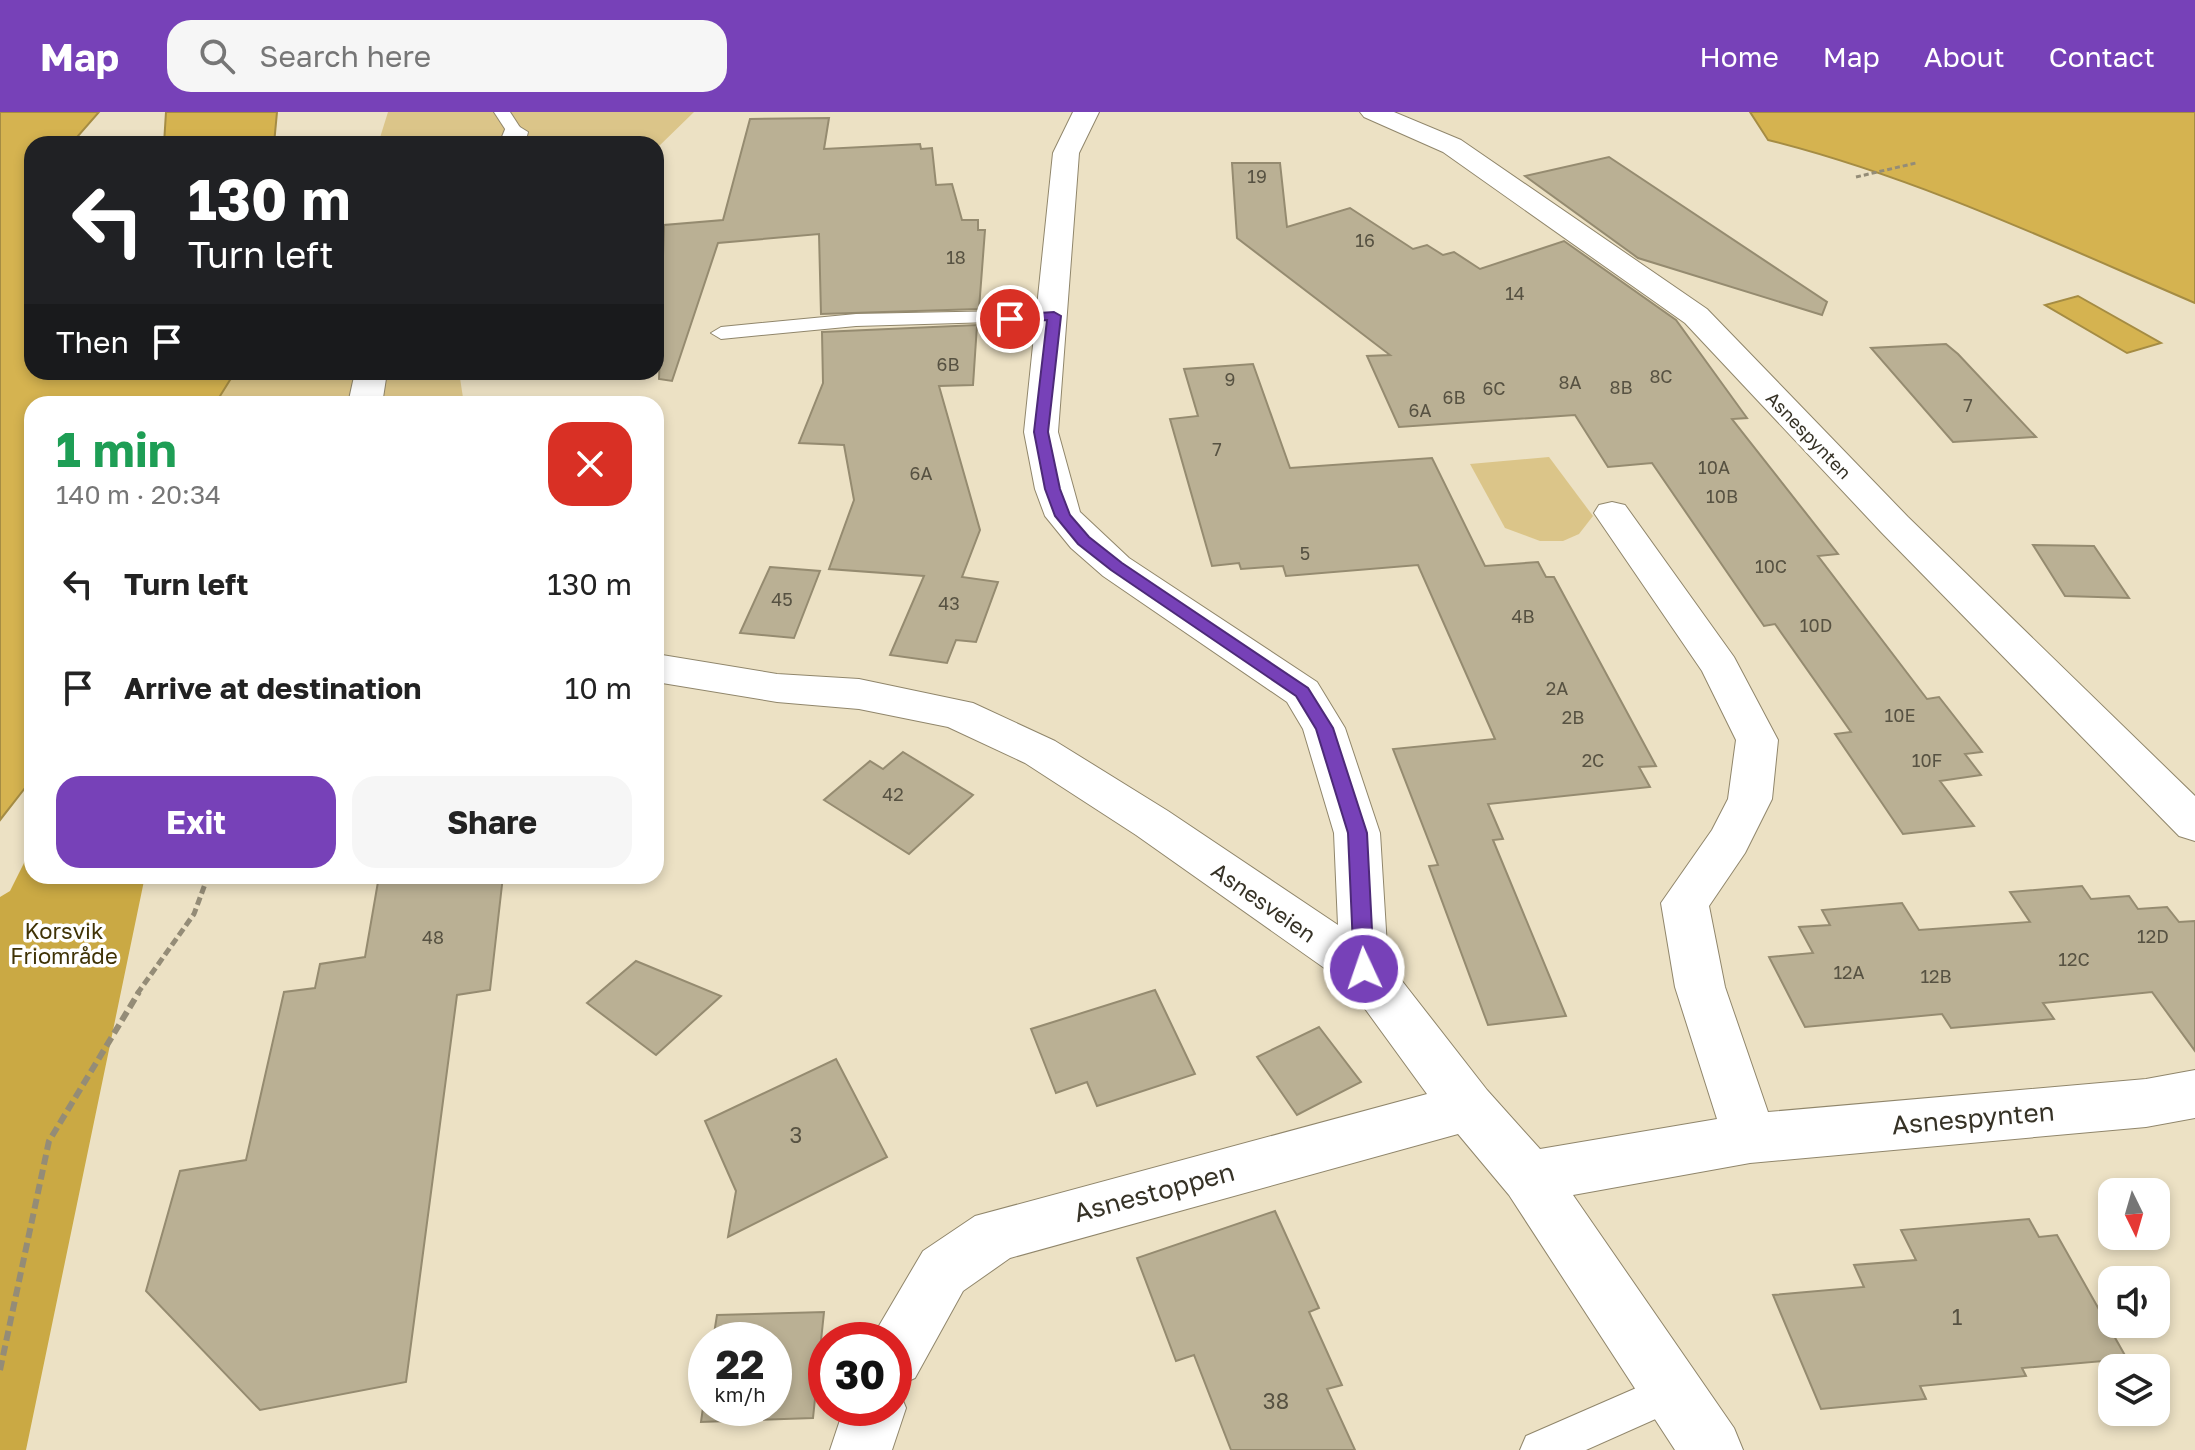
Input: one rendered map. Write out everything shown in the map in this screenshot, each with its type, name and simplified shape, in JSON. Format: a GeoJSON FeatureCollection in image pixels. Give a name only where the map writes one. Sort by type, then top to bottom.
{"type":"FeatureCollection","features":[{"type":"Feature","properties":{"kind":"street"},"geometry":{"type":"LineString","coordinates":[[1086,112],[1066,153],[1054,316],[1041,432],[1053,489],[1063,516],[1084,540],[1116,567],[1302,692],[1324,728],[1357,833],[1364,969]]}},
{"type":"Feature","properties":{"kind":"street","name":"Asnespynten"},"geometry":{"type":"LineString","coordinates":[[1373,112],[1452,146],[1696,316],[1895,525],[2195,824]]}},
{"type":"Feature","properties":{"kind":"street"},"geometry":{"type":"LineString","coordinates":[[1612,513],[1720,667],[1757,740],[1750,799],[1729,841],[1685,903],[1700,987],[1750,1138]]}},
{"type":"Feature","properties":{"kind":"street","name":"Asnesveien"},"geometry":{"type":"LineString","coordinates":[[664,669],[777,688],[859,694],[958,714],[1065,768],[1364,969],[1468,1107],[1529,1177],[1712,1450]]}},
{"type":"Feature","properties":{"kind":"street","name":"Asnespynten"},"geometry":{"type":"LineString","coordinates":[[1529,1177],[1750,1138],[2146,1103],[2195,1094]]}},
{"type":"Feature","properties":{"kind":"street","name":"Asnestoppen"},"geometry":{"type":"LineString","coordinates":[[912,1325],[943,1271],[995,1235],[1468,1107]]}},
{"type":"Feature","properties":{"kind":"street"},"geometry":{"type":"LineString","coordinates":[[861,1450],[869,1426]]}},
{"type":"Feature","properties":{"kind":"lane"},"geometry":{"type":"LineString","coordinates":[[721,333],[856,320],[1054,316]]}},
{"type":"Feature","properties":{"kind":"lane"},"geometry":{"type":"LineString","coordinates":[[1540,1450],[1673,1391]]}},
{"type":"Feature","properties":{"kind":"path"},"geometry":{"type":"LineString","coordinates":[[1856,177],[1916,163]]}},
{"type":"Feature","properties":{"kind":"path"},"geometry":{"type":"LineString","coordinates":[[0,1370],[49,1141],[118,1022],[194,914],[205,884]]}},
{"type":"Feature","properties":{"kind":"shaded area"},"geometry":{"type":"Polygon","coordinates":[[[0,112],[99,112],[78,136],[24,136],[24,380],[230,380],[220,396],[24,396],[24,789],[0,820],[0,112]]]}},
{"type":"Feature","properties":{"kind":"shaded area"},"geometry":{"type":"Polygon","coordinates":[[[166,112],[277,112],[275,136],[164,136],[166,112]]]}},
{"type":"Feature","properties":{"kind":"shaded area"},"geometry":{"type":"Polygon","coordinates":[[[388,112],[694,112],[664,141],[664,136],[380,136],[388,112]]]}},
{"type":"Feature","properties":{"kind":"shaded area"},"geometry":{"type":"Polygon","coordinates":[[[1750,112],[2195,112],[2195,303],[1931,192],[1823,155],[1768,140],[1750,112]]]}},
{"type":"Feature","properties":{"kind":"shaded area"},"geometry":{"type":"Polygon","coordinates":[[[2078,296],[2161,343],[2127,353],[2045,305],[2078,296]]]}},
{"type":"Feature","properties":{"kind":"shaded area"},"geometry":{"type":"Polygon","coordinates":[[[230,380],[460,380],[463,396],[220,396],[230,380]]]}},
{"type":"Feature","properties":{"kind":"shaded area"},"geometry":{"type":"Polygon","coordinates":[[[1549,457],[1593,516],[1579,534],[1563,541],[1540,541],[1505,528],[1470,464],[1549,457]]]}},
{"type":"Feature","properties":{"kind":"green space","name":"Korsvik Friområde"},"geometry":{"type":"Polygon","coordinates":[[[24,863],[24,884],[143,884],[26,1450],[0,1450],[0,897],[10,891],[24,863]]]}},
{"type":"Feature","properties":{"kind":"building"},"geometry":{"type":"Polygon","coordinates":[[[829,118],[824,149],[920,144],[921,149],[932,148],[936,185],[952,184],[962,220],[978,220],[978,230],[985,230],[979,309],[821,314],[819,234],[718,243],[672,381],[664,380],[664,225],[723,220],[750,119],[829,118]]]}},
{"type":"Feature","properties":{"kind":"building"},"geometry":{"type":"Polygon","coordinates":[[[1609,157],[1827,302],[1822,315],[1638,258],[1525,176],[1609,157]]]}},
{"type":"Feature","properties":{"kind":"building"},"geometry":{"type":"Polygon","coordinates":[[[1232,163],[1280,163],[1287,227],[1350,208],[1413,249],[1427,245],[1443,255],[1454,252],[1480,269],[1564,241],[1676,320],[1747,418],[1732,419],[1838,554],[1818,556],[1927,699],[1939,697],[1982,752],[1965,754],[1981,775],[1940,781],[1974,826],[1903,834],[1835,734],[1851,732],[1775,624],[1764,626],[1652,463],[1608,467],[1575,415],[1399,427],[1367,356],[1390,355],[1237,238],[1232,163]]]}},
{"type":"Feature","properties":{"kind":"building"},"geometry":{"type":"Polygon","coordinates":[[[977,325],[973,385],[939,386],[980,530],[962,577],[998,582],[976,642],[956,640],[947,663],[890,655],[924,576],[829,569],[854,500],[844,445],[799,443],[823,383],[822,332],[977,325]]]}},
{"type":"Feature","properties":{"kind":"building"},"geometry":{"type":"Polygon","coordinates":[[[1946,344],[2036,437],[1953,442],[1871,348],[1946,344]]]}},
{"type":"Feature","properties":{"kind":"building"},"geometry":{"type":"Polygon","coordinates":[[[1253,364],[1290,468],[1432,458],[1485,566],[1538,562],[1546,577],[1554,577],[1656,766],[1639,767],[1650,787],[1488,804],[1503,839],[1493,840],[1566,1016],[1488,1025],[1429,866],[1438,865],[1393,749],[1495,739],[1418,565],[1286,576],[1283,566],[1241,569],[1239,563],[1212,566],[1170,419],[1198,416],[1184,369],[1253,364]]]}},
{"type":"Feature","properties":{"kind":"building"},"geometry":{"type":"Polygon","coordinates":[[[2033,545],[2094,546],[2129,598],[2065,596],[2033,545]]]}},
{"type":"Feature","properties":{"kind":"building"},"geometry":{"type":"Polygon","coordinates":[[[770,567],[820,571],[794,638],[740,633],[770,567]]]}},
{"type":"Feature","properties":{"kind":"building"},"geometry":{"type":"Polygon","coordinates":[[[903,752],[973,795],[909,854],[824,800],[870,761],[883,769],[903,752]]]}},
{"type":"Feature","properties":{"kind":"building"},"geometry":{"type":"Polygon","coordinates":[[[378,884],[502,884],[490,990],[457,995],[406,1382],[260,1410],[146,1291],[180,1171],[246,1160],[284,992],[315,988],[320,964],[365,957],[378,884]]]}},
{"type":"Feature","properties":{"kind":"building"},"geometry":{"type":"Polygon","coordinates":[[[2082,886],[2091,899],[2129,896],[2138,909],[2167,907],[2179,922],[2195,921],[2195,1051],[2152,992],[2043,1003],[2054,1019],[1951,1028],[1942,1014],[1805,1027],[1769,957],[1813,953],[1799,927],[1830,925],[1822,910],[1902,903],[1919,930],[2030,922],[2010,892],[2082,886]]]}},
{"type":"Feature","properties":{"kind":"building"},"geometry":{"type":"Polygon","coordinates":[[[636,961],[721,996],[656,1055],[587,1003],[636,961]]]}},
{"type":"Feature","properties":{"kind":"building"},"geometry":{"type":"Polygon","coordinates":[[[1155,990],[1195,1074],[1097,1106],[1087,1082],[1056,1093],[1031,1029],[1155,990]]]}},
{"type":"Feature","properties":{"kind":"building"},"geometry":{"type":"Polygon","coordinates":[[[1319,1027],[1361,1082],[1297,1115],[1257,1057],[1319,1027]]]}},
{"type":"Feature","properties":{"kind":"building"},"geometry":{"type":"Polygon","coordinates":[[[836,1059],[887,1157],[728,1237],[736,1191],[705,1121],[836,1059]]]}},
{"type":"Feature","properties":{"kind":"building"},"geometry":{"type":"Polygon","coordinates":[[[1275,1211],[1319,1308],[1309,1312],[1342,1385],[1327,1389],[1355,1450],[1231,1450],[1194,1355],[1176,1361],[1137,1258],[1275,1211]]]}},
{"type":"Feature","properties":{"kind":"building"},"geometry":{"type":"Polygon","coordinates":[[[2029,1219],[2039,1237],[2057,1235],[2098,1308],[2098,1338],[2115,1338],[2124,1354],[2098,1354],[2098,1361],[2022,1368],[2026,1376],[1920,1386],[1926,1399],[1821,1409],[1773,1295],[1864,1287],[1854,1265],[1916,1260],[1901,1230],[2029,1219]]]}},
{"type":"Feature","properties":{"kind":"building"},"geometry":{"type":"Polygon","coordinates":[[[824,1312],[823,1322],[808,1322],[808,1418],[792,1419],[792,1322],[716,1322],[717,1315],[824,1312]]]}},
{"type":"Feature","properties":{"kind":"route"},"geometry":{"type":"LineString","coordinates":[[1010,319],[1054,316],[1041,432],[1053,489],[1063,516],[1084,540],[1116,567],[1302,692],[1324,728],[1357,833],[1364,969]]}}]}
